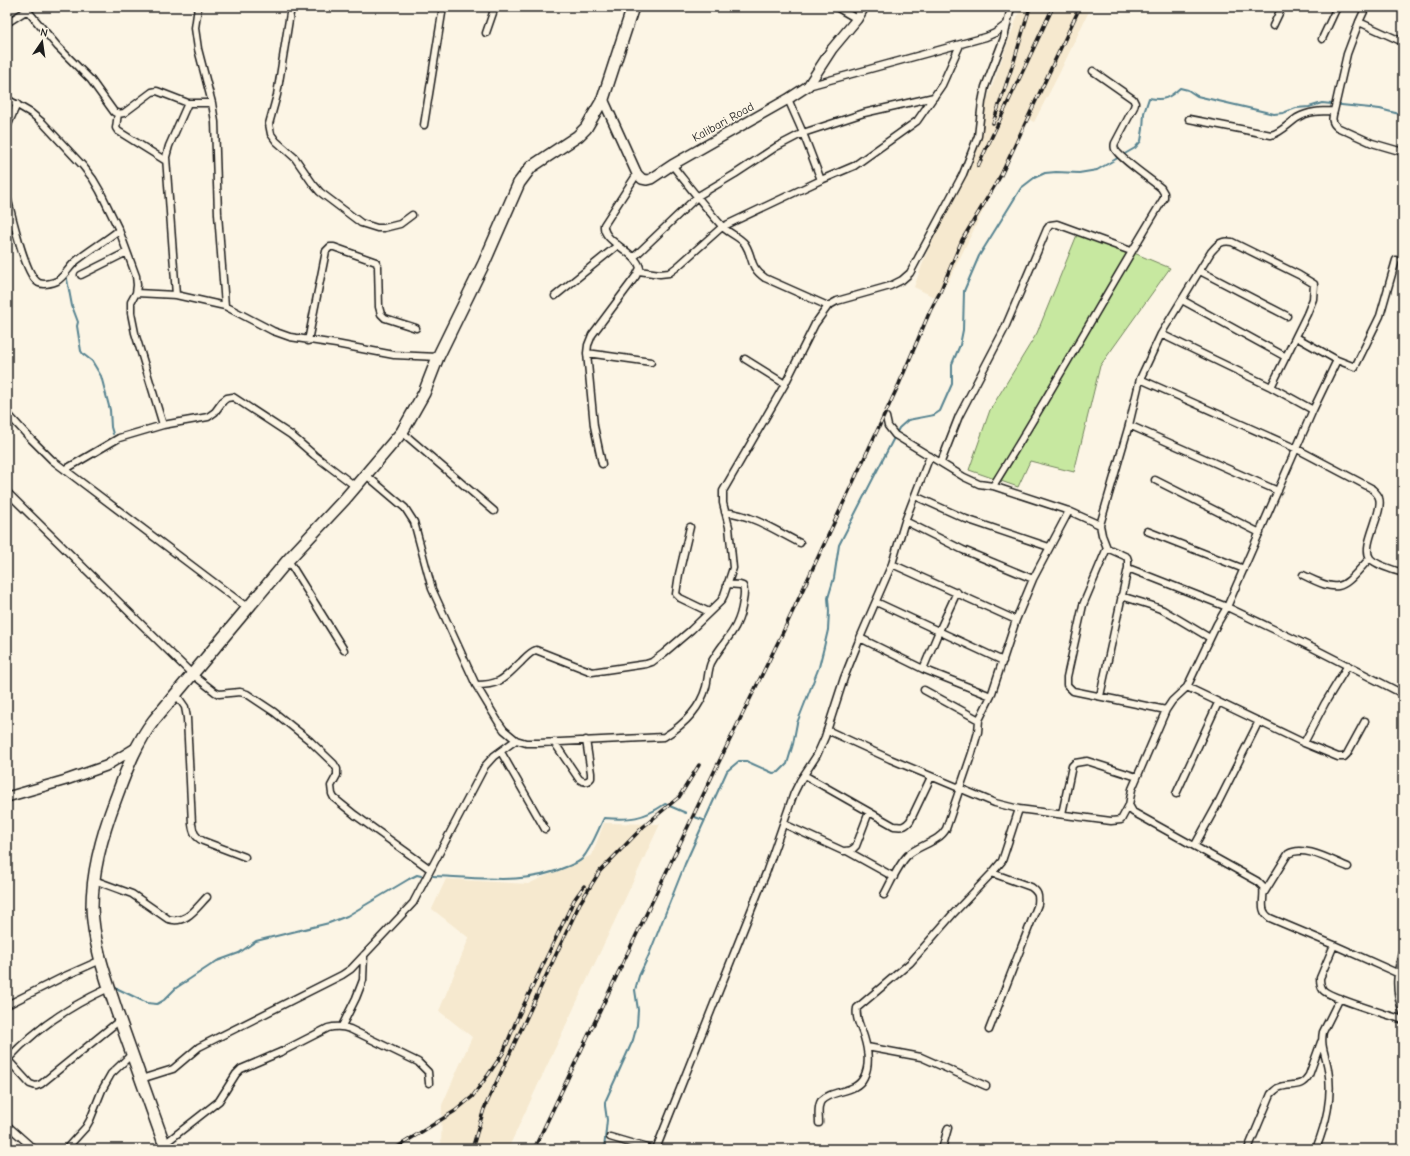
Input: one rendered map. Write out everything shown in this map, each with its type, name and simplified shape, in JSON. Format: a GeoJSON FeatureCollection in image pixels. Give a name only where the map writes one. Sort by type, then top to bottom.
{"type":"FeatureCollection","features":[{"type":"Feature","properties":{"kind":"highway"},"geometry":{"type":"LineString","coordinates":[[163,1147],[109,988],[96,941],[92,907],[94,880],[99,852],[114,804],[137,747],[145,732],[192,674],[288,560],[344,499],[402,432],[424,393],[438,357],[484,263],[519,183],[531,167],[572,140],[586,128],[603,99],[633,7]]}},
{"type":"Feature","properties":{"kind":"street"},"geometry":{"type":"LineString","coordinates":[[198,7],[195,28],[198,48],[215,122],[218,214],[225,306]]}},
{"type":"Feature","properties":{"kind":"street"},"geometry":{"type":"LineString","coordinates":[[291,7],[277,95],[269,124],[271,134],[276,141],[295,158],[320,192],[361,223],[377,228],[384,228],[400,224],[412,215]]}},
{"type":"Feature","properties":{"kind":"street"},"geometry":{"type":"LineString","coordinates":[[424,125],[443,7]]}},
{"type":"Feature","properties":{"kind":"street"},"geometry":{"type":"LineString","coordinates":[[486,34],[495,7]]}},
{"type":"Feature","properties":{"kind":"street"},"geometry":{"type":"LineString","coordinates":[[836,7],[857,19]]}},
{"type":"Feature","properties":{"kind":"street","name":"Kalibari Road"},"geometry":{"type":"LineString","coordinates":[[637,174],[642,179],[652,179],[672,165],[808,86],[832,49],[857,19],[864,7]]}},
{"type":"Feature","properties":{"kind":"street"},"geometry":{"type":"LineString","coordinates":[[476,685],[487,685],[499,682],[528,655],[536,650],[592,672],[652,662],[686,635],[724,596],[732,568],[729,527],[723,503],[723,492],[785,384],[815,324],[828,306],[836,301],[890,286],[902,280],[910,272],[963,174],[978,136],[985,87],[1004,38],[1011,7]]}},
{"type":"Feature","properties":{"kind":"street"},"geometry":{"type":"LineString","coordinates":[[1273,26],[1282,7]]}},
{"type":"Feature","properties":{"kind":"street"},"geometry":{"type":"LineString","coordinates":[[1322,39],[1337,7]]}},
{"type":"Feature","properties":{"kind":"street"},"geometry":{"type":"LineString","coordinates":[[1366,7],[1347,54],[1332,120],[1337,127],[1372,143],[1403,152]]}},
{"type":"Feature","properties":{"kind":"street"},"geometry":{"type":"LineString","coordinates":[[7,23],[30,8],[58,46],[92,80],[114,112],[118,114],[124,113],[152,92],[157,91],[188,103],[212,104]]}},
{"type":"Feature","properties":{"kind":"street"},"geometry":{"type":"LineString","coordinates":[[1359,22],[1403,42]]}},
{"type":"Feature","properties":{"kind":"street"},"geometry":{"type":"LineString","coordinates":[[808,86],[960,45],[990,35],[1007,24]]}},
{"type":"Feature","properties":{"kind":"street"},"geometry":{"type":"LineString","coordinates":[[639,271],[660,274],[668,273],[677,267],[722,226],[854,166],[917,121],[948,73],[960,45]]}},
{"type":"Feature","properties":{"kind":"street"},"geometry":{"type":"LineString","coordinates":[[993,486],[1038,413],[1131,251],[1164,198],[1162,188],[1123,158],[1114,148],[1115,143],[1134,107],[1135,103],[1133,99],[1128,94],[1093,71]]}},
{"type":"Feature","properties":{"kind":"street"},"geometry":{"type":"LineString","coordinates":[[634,257],[698,196],[776,147],[803,133],[864,113],[934,96]]}},
{"type":"Feature","properties":{"kind":"street"},"geometry":{"type":"LineString","coordinates":[[7,99],[17,104],[42,123],[83,166],[94,179],[119,230],[136,276],[136,293],[131,302],[131,313],[135,333],[163,425]]}},
{"type":"Feature","properties":{"kind":"street"},"geometry":{"type":"LineString","coordinates":[[602,464],[594,426],[588,345],[592,335],[640,268],[640,264],[634,257],[606,234],[604,229],[604,225],[637,174],[603,99]]}},
{"type":"Feature","properties":{"kind":"street"},"geometry":{"type":"LineString","coordinates":[[788,99],[822,180]]}},
{"type":"Feature","properties":{"kind":"street"},"geometry":{"type":"LineString","coordinates":[[176,295],[166,161],[169,146],[188,103]]}},
{"type":"Feature","properties":{"kind":"street"},"geometry":{"type":"LineString","coordinates":[[7,127],[17,104]]}},
{"type":"Feature","properties":{"kind":"street"},"geometry":{"type":"LineString","coordinates":[[1189,119],[1271,135],[1277,134],[1298,118],[1306,114],[1334,109]]}},
{"type":"Feature","properties":{"kind":"street"},"geometry":{"type":"LineString","coordinates":[[118,114],[116,128],[118,131],[166,161]]}},
{"type":"Feature","properties":{"kind":"street"},"geometry":{"type":"LineString","coordinates":[[672,165],[722,226],[746,245],[751,262],[759,274],[828,306]]}},
{"type":"Feature","properties":{"kind":"street"},"geometry":{"type":"LineString","coordinates":[[7,197],[20,246],[30,274],[40,283],[45,284],[57,281],[76,261],[119,230]]}},
{"type":"Feature","properties":{"kind":"street"},"geometry":{"type":"LineString","coordinates":[[940,462],[959,416],[1004,330],[1046,229],[1050,225],[1057,224],[1131,251]]}},
{"type":"Feature","properties":{"kind":"street"},"geometry":{"type":"LineString","coordinates":[[1166,710],[1073,691],[1067,685],[1066,677],[1083,605],[1107,548],[1100,525],[1129,425],[1140,379],[1161,334],[1218,243],[1225,241],[1232,242],[1314,284],[1313,299],[1271,387]]}},
{"type":"Feature","properties":{"kind":"street"},"geometry":{"type":"LineString","coordinates":[[555,296],[618,245]]}},
{"type":"Feature","properties":{"kind":"street"},"geometry":{"type":"LineString","coordinates":[[308,341],[326,251],[330,247],[334,247],[376,262],[378,266],[379,307],[381,314],[385,318],[416,328]]}},
{"type":"Feature","properties":{"kind":"street"},"geometry":{"type":"LineString","coordinates":[[81,275],[127,252]]}},
{"type":"Feature","properties":{"kind":"street"},"geometry":{"type":"LineString","coordinates":[[1296,337],[1337,360],[1355,367],[1380,316],[1396,260]]}},
{"type":"Feature","properties":{"kind":"street"},"geometry":{"type":"LineString","coordinates":[[1200,271],[1287,316]]}},
{"type":"Feature","properties":{"kind":"street"},"geometry":{"type":"LineString","coordinates":[[136,293],[176,295],[225,306],[281,335],[308,341],[336,344],[394,356],[438,357]]}},
{"type":"Feature","properties":{"kind":"street"},"geometry":{"type":"LineString","coordinates":[[1182,300],[1286,357]]}},
{"type":"Feature","properties":{"kind":"street"},"geometry":{"type":"LineString","coordinates":[[1161,334],[1271,387],[1313,410]]}},
{"type":"Feature","properties":{"kind":"street"},"geometry":{"type":"LineString","coordinates":[[588,353],[650,362]]}},
{"type":"Feature","properties":{"kind":"street"},"geometry":{"type":"LineString","coordinates":[[744,359],[785,384]]}},
{"type":"Feature","properties":{"kind":"street"},"geometry":{"type":"LineString","coordinates":[[827,730],[995,804],[1019,809],[1111,822],[1121,820],[1129,805],[1132,789],[1166,710],[1172,701],[1187,687],[1210,638],[1227,607],[1313,410],[1337,360]]}},
{"type":"Feature","properties":{"kind":"street"},"geometry":{"type":"LineString","coordinates":[[1140,379],[1297,449],[1371,488],[1379,497],[1379,509],[1368,550],[1370,558],[1376,563],[1403,573]]}},
{"type":"Feature","properties":{"kind":"street"},"geometry":{"type":"LineString","coordinates":[[66,469],[118,438],[163,425],[208,418],[215,412],[223,401],[233,396],[291,435],[354,486]]}},
{"type":"Feature","properties":{"kind":"street"},"geometry":{"type":"LineString","coordinates":[[7,413],[52,460],[66,469],[248,608]]}},
{"type":"Feature","properties":{"kind":"street"},"geometry":{"type":"LineString","coordinates":[[886,417],[888,426],[896,435],[964,477],[979,484],[993,486],[1069,510],[1100,525]]}},
{"type":"Feature","properties":{"kind":"street"},"geometry":{"type":"LineString","coordinates":[[1129,425],[1278,491]]}},
{"type":"Feature","properties":{"kind":"street"},"geometry":{"type":"LineString","coordinates":[[402,432],[494,510]]}},
{"type":"Feature","properties":{"kind":"street"},"geometry":{"type":"LineString","coordinates":[[656,1149],[766,873],[794,794],[817,755],[827,730],[844,678],[892,564],[905,521],[930,456]]}},
{"type":"Feature","properties":{"kind":"street"},"geometry":{"type":"LineString","coordinates":[[365,474],[405,508],[414,522],[432,590],[476,685],[504,730],[516,740],[526,743],[664,737],[675,730],[695,710],[704,694],[712,662],[733,633],[739,620],[744,597],[743,586],[740,584],[727,584]]}},
{"type":"Feature","properties":{"kind":"street"},"geometry":{"type":"LineString","coordinates":[[1155,480],[1260,533]]}},
{"type":"Feature","properties":{"kind":"street"},"geometry":{"type":"LineString","coordinates":[[7,492],[192,674],[218,694],[240,692],[247,694],[274,712],[309,740],[334,764],[337,769],[337,775],[331,786],[334,798],[430,869]]}},
{"type":"Feature","properties":{"kind":"street"},"geometry":{"type":"LineString","coordinates":[[915,496],[966,519],[1049,547]]}},
{"type":"Feature","properties":{"kind":"street"},"geometry":{"type":"LineString","coordinates":[[884,895],[907,856],[943,834],[949,822],[976,741],[979,720],[991,696],[1016,620],[1033,579],[1069,510]]}},
{"type":"Feature","properties":{"kind":"street"},"geometry":{"type":"LineString","coordinates":[[726,512],[737,513],[749,517],[800,543]]}},
{"type":"Feature","properties":{"kind":"street"},"geometry":{"type":"LineString","coordinates":[[905,521],[963,550],[1033,579]]}},
{"type":"Feature","properties":{"kind":"street"},"geometry":{"type":"LineString","coordinates":[[690,527],[678,574],[676,594],[680,598],[709,612]]}},
{"type":"Feature","properties":{"kind":"street"},"geometry":{"type":"LineString","coordinates":[[1147,531],[1244,569]]}},
{"type":"Feature","properties":{"kind":"street"},"geometry":{"type":"LineString","coordinates":[[1100,696],[1128,568],[1127,557],[1107,548]]}},
{"type":"Feature","properties":{"kind":"street"},"geometry":{"type":"LineString","coordinates":[[1303,575],[1334,587],[1342,586],[1348,582],[1370,558]]}},
{"type":"Feature","properties":{"kind":"street"},"geometry":{"type":"LineString","coordinates":[[288,560],[344,650]]}},
{"type":"Feature","properties":{"kind":"street"},"geometry":{"type":"LineString","coordinates":[[892,564],[957,592],[1016,620]]}},
{"type":"Feature","properties":{"kind":"street"},"geometry":{"type":"LineString","coordinates":[[1128,568],[1227,607],[1348,665],[1403,694]]}},
{"type":"Feature","properties":{"kind":"street"},"geometry":{"type":"LineString","coordinates":[[924,669],[957,592]]}},
{"type":"Feature","properties":{"kind":"street"},"geometry":{"type":"LineString","coordinates":[[1121,596],[1163,610],[1210,638]]}},
{"type":"Feature","properties":{"kind":"street"},"geometry":{"type":"LineString","coordinates":[[876,602],[1003,661]]}},
{"type":"Feature","properties":{"kind":"street"},"geometry":{"type":"LineString","coordinates":[[860,638],[924,669],[991,696]]}},
{"type":"Feature","properties":{"kind":"street"},"geometry":{"type":"LineString","coordinates":[[1304,743],[1325,703],[1348,665]]}},
{"type":"Feature","properties":{"kind":"street"},"geometry":{"type":"LineString","coordinates":[[1187,687],[1304,743],[1338,757],[1344,757],[1347,754],[1365,721]]}},
{"type":"Feature","properties":{"kind":"street"},"geometry":{"type":"LineString","coordinates":[[924,690],[979,720]]}},
{"type":"Feature","properties":{"kind":"street"},"geometry":{"type":"LineString","coordinates":[[176,694],[185,707],[187,718],[193,832],[197,838],[203,841],[245,857]]}},
{"type":"Feature","properties":{"kind":"street"},"geometry":{"type":"LineString","coordinates":[[1176,794],[1218,703]]}},
{"type":"Feature","properties":{"kind":"street"},"geometry":{"type":"LineString","coordinates":[[1195,845],[1217,805],[1259,721]]}},
{"type":"Feature","properties":{"kind":"street"},"geometry":{"type":"LineString","coordinates":[[141,1079],[173,1069],[199,1047],[351,969],[413,903],[482,771],[488,762],[516,740]]}},
{"type":"Feature","properties":{"kind":"street"},"geometry":{"type":"LineString","coordinates":[[554,742],[579,778],[582,781],[586,781],[590,778],[591,773],[586,740]]}},
{"type":"Feature","properties":{"kind":"street"},"geometry":{"type":"LineString","coordinates":[[7,797],[66,780],[106,766],[137,747]]}},
{"type":"Feature","properties":{"kind":"street"},"geometry":{"type":"LineString","coordinates":[[501,752],[545,829]]}},
{"type":"Feature","properties":{"kind":"street"},"geometry":{"type":"LineString","coordinates":[[1062,814],[1072,766],[1075,763],[1087,761],[1137,777]]}},
{"type":"Feature","properties":{"kind":"street"},"geometry":{"type":"LineString","coordinates":[[804,775],[894,826],[902,827],[907,825],[932,777]]}},
{"type":"Feature","properties":{"kind":"street"},"geometry":{"type":"LineString","coordinates":[[1129,805],[1133,812],[1195,845],[1257,881],[1263,887],[1263,910],[1270,918],[1397,973]]}},
{"type":"Feature","properties":{"kind":"street"},"geometry":{"type":"LineString","coordinates":[[819,1123],[819,1107],[821,1102],[835,1094],[853,1088],[863,1079],[866,1071],[868,1055],[867,1047],[857,1020],[857,1008],[910,963],[1002,861],[1019,809]]}},
{"type":"Feature","properties":{"kind":"street"},"geometry":{"type":"LineString","coordinates":[[847,851],[853,850],[856,846],[869,812]]}},
{"type":"Feature","properties":{"kind":"street"},"geometry":{"type":"LineString","coordinates":[[784,824],[847,851],[894,877]]}},
{"type":"Feature","properties":{"kind":"street"},"geometry":{"type":"LineString","coordinates":[[1264,893],[1288,854],[1293,851],[1307,851],[1348,867]]}},
{"type":"Feature","properties":{"kind":"street"},"geometry":{"type":"LineString","coordinates":[[989,1030],[1038,904],[1039,896],[1031,887],[992,873]]}},
{"type":"Feature","properties":{"kind":"street"},"geometry":{"type":"LineString","coordinates":[[94,880],[132,894],[168,919],[174,921],[179,921],[185,918],[207,897]]}},
{"type":"Feature","properties":{"kind":"street"},"geometry":{"type":"LineString","coordinates":[[1334,945],[1320,978],[1320,984],[1323,990],[1329,994],[1403,1020]]}},
{"type":"Feature","properties":{"kind":"street"},"geometry":{"type":"LineString","coordinates":[[1403,949],[1397,973],[1400,988],[1400,1006],[1403,1012]]}},
{"type":"Feature","properties":{"kind":"street"},"geometry":{"type":"LineString","coordinates":[[342,1026],[363,980],[364,955]]}},
{"type":"Feature","properties":{"kind":"street"},"geometry":{"type":"LineString","coordinates":[[7,1006],[65,976],[101,960]]}},
{"type":"Feature","properties":{"kind":"street"},"geometry":{"type":"LineString","coordinates":[[109,988],[91,996],[69,1009],[28,1040],[7,1060],[30,1084],[36,1086],[41,1084],[120,1020]]}},
{"type":"Feature","properties":{"kind":"street"},"geometry":{"type":"LineString","coordinates":[[1248,1149],[1271,1094],[1277,1088],[1302,1084],[1306,1080],[1323,1032],[1340,998]]}},
{"type":"Feature","properties":{"kind":"street"},"geometry":{"type":"LineString","coordinates":[[163,1147],[219,1101],[236,1074],[241,1069],[283,1051],[328,1028],[342,1026],[418,1062],[428,1072],[429,1083]]}},
{"type":"Feature","properties":{"kind":"street"},"geometry":{"type":"LineString","coordinates":[[1316,1149],[1326,1119],[1329,1088],[1328,1069],[1323,1051],[1322,1038]]}},
{"type":"Feature","properties":{"kind":"street"},"geometry":{"type":"LineString","coordinates":[[867,1047],[921,1057],[986,1086]]}},
{"type":"Feature","properties":{"kind":"street"},"geometry":{"type":"LineString","coordinates":[[66,1149],[90,1120],[102,1090],[111,1074],[132,1054]]}},
{"type":"Feature","properties":{"kind":"street"},"geometry":{"type":"LineString","coordinates":[[7,1125],[34,1149]]}},
{"type":"Feature","properties":{"kind":"street"},"geometry":{"type":"LineString","coordinates":[[942,1149],[948,1128]]}},
{"type":"Feature","properties":{"kind":"street"},"geometry":{"type":"LineString","coordinates":[[610,1137],[651,1149]]}},
{"type":"Feature","properties":{"kind":"shaded area"},"geometry":{"type":"Polygon","coordinates":[[[1019,7],[1091,7],[1034,122],[1028,119],[949,280],[936,298],[914,287],[928,249],[982,137],[981,117],[1019,12],[1019,7]]]}},
{"type":"Feature","properties":{"kind":"shaded area"},"geometry":{"type":"Polygon","coordinates":[[[604,823],[660,824],[508,1149],[441,1149],[442,1105],[472,1037],[439,1011],[469,938],[432,909],[446,879],[528,884],[592,855],[604,823]]]}},
{"type":"Feature","properties":{"kind":"green space"},"geometry":{"type":"Polygon","coordinates":[[[1079,230],[1170,268],[1100,366],[1074,472],[1030,461],[1018,487],[969,470],[990,410],[1037,333],[1079,230]]]}},
{"type":"Feature","properties":{"kind":"waterway"},"geometry":{"type":"LineString","coordinates":[[604,1149],[607,1120],[605,1102],[633,1040],[637,1025],[638,1010],[635,990],[639,976],[685,864],[727,771],[739,761],[746,761],[773,773],[779,772],[787,764],[797,723],[819,667],[824,647],[828,630],[828,598],[834,578],[839,545],[899,428],[908,420],[934,415],[940,411],[952,384],[952,364],[960,345],[963,330],[964,291],[979,256],[1021,188],[1034,178],[1045,173],[1079,173],[1097,170],[1135,148],[1141,141],[1144,113],[1149,98],[1166,98],[1180,88],[1188,90],[1197,96],[1274,114],[1322,103],[1380,109],[1403,115]]}},
{"type":"Feature","properties":{"kind":"waterway"},"geometry":{"type":"LineString","coordinates":[[66,274],[72,306],[78,322],[77,326],[81,351],[92,361],[101,376],[110,410],[113,434]]}},
{"type":"Feature","properties":{"kind":"waterway"},"geometry":{"type":"LineString","coordinates":[[433,876],[484,879],[534,877],[550,873],[579,862],[592,844],[604,818],[621,819],[643,816],[665,804],[686,813]]}},
{"type":"Feature","properties":{"kind":"waterway"},"geometry":{"type":"LineString","coordinates":[[695,817],[703,820]]}},
{"type":"Feature","properties":{"kind":"waterway"},"geometry":{"type":"LineString","coordinates":[[112,986],[147,1003],[157,1004],[164,1000],[176,988],[217,961],[239,953],[256,941],[329,923],[347,916],[409,879],[417,875],[421,876]]}},
{"type":"Feature","properties":{"kind":"railway"},"geometry":{"type":"LineString","coordinates":[[993,123],[1030,7]]}},
{"type":"Feature","properties":{"kind":"railway"},"geometry":{"type":"LineString","coordinates":[[978,166],[1053,7]]}},
{"type":"Feature","properties":{"kind":"railway"},"geometry":{"type":"LineString","coordinates":[[534,1149],[715,770],[783,632],[899,384],[962,240],[1001,175],[1080,7]]}},
{"type":"Feature","properties":{"kind":"railway"},"geometry":{"type":"LineString","coordinates":[[472,1149],[484,1109],[580,903],[600,871],[643,827],[679,797],[699,765]]}},
{"type":"Feature","properties":{"kind":"railway"},"geometry":{"type":"LineString","coordinates":[[394,1149],[455,1111],[472,1097],[488,1075],[503,1053],[517,1019],[574,900],[584,886]]}}]}
